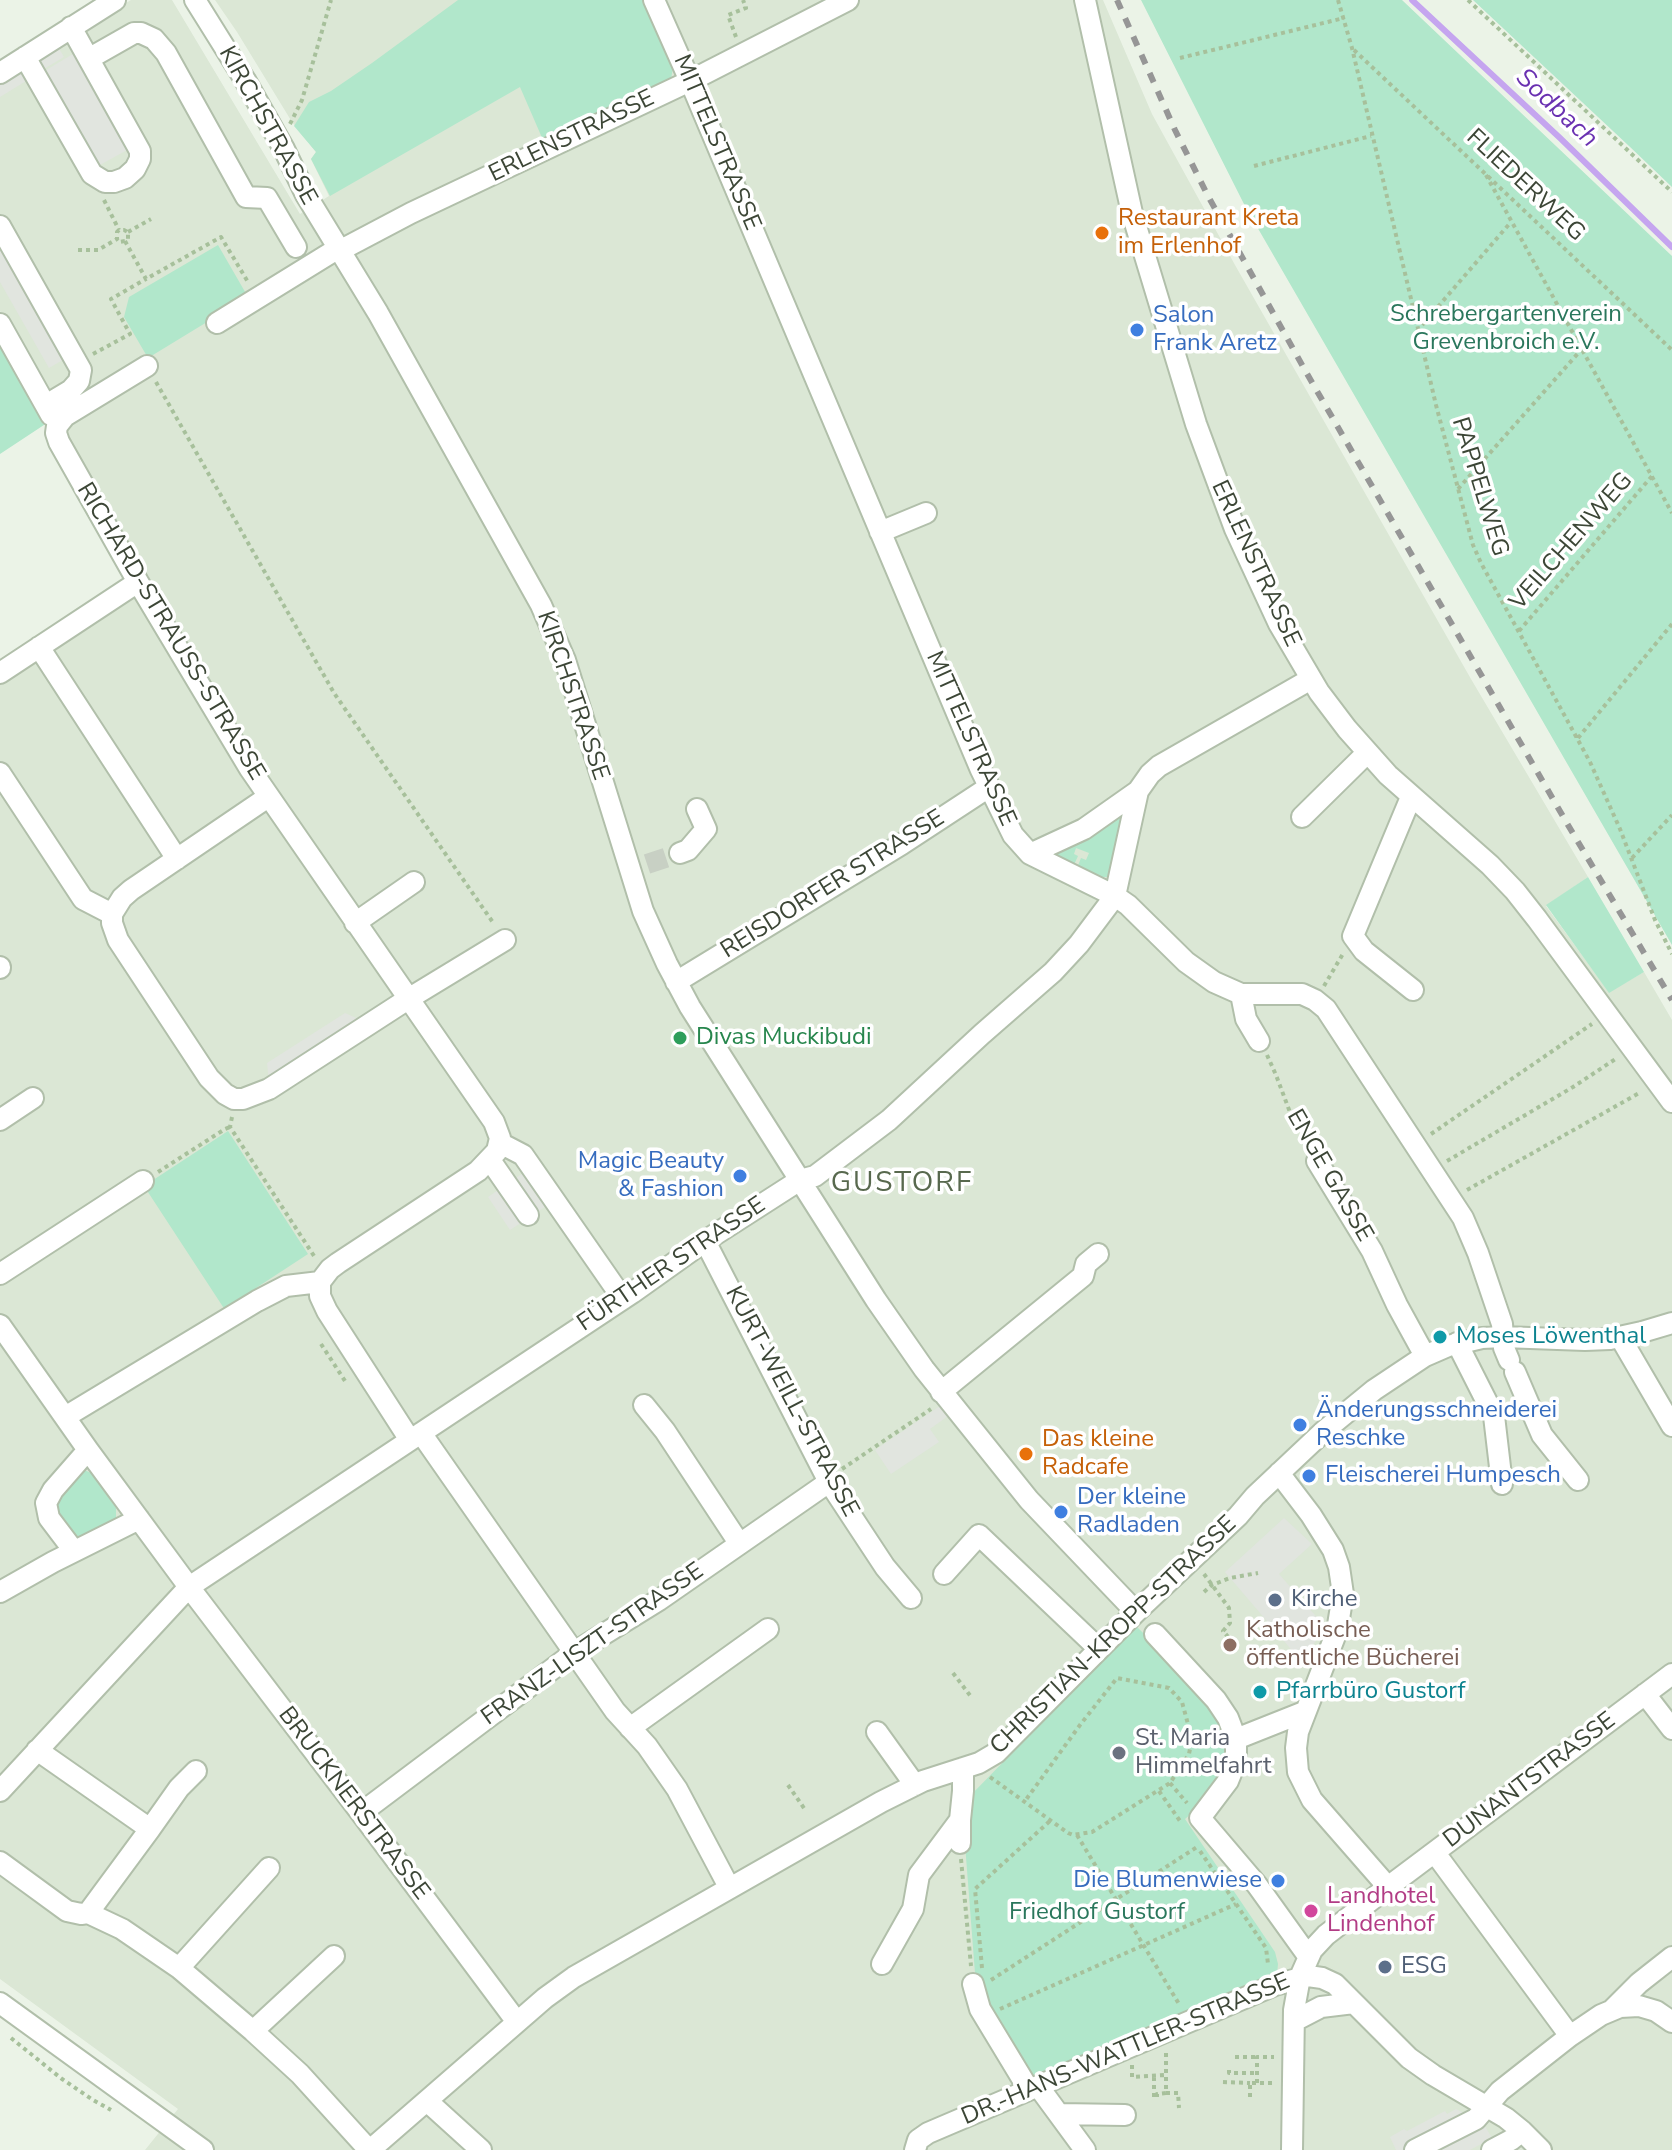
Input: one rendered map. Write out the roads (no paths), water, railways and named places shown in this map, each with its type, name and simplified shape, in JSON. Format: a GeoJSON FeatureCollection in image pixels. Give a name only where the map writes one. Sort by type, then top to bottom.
{"type":"FeatureCollection","features":[{"type":"Feature","properties":{"kind":"street"},"geometry":{"type":"LineString","coordinates":[[0,73],[115,0]]}},
{"type":"Feature","properties":{"kind":"street","name":"KIRCHSTRASSE"},"geometry":{"type":"LineString","coordinates":[[195,0],[245,80],[306,195],[378,313],[551,625],[638,867],[651,931],[676,982],[892,1324],[941,1392],[1035,1507],[1136,1612]]}},
{"type":"Feature","properties":{"kind":"street","name":"MITTELSTRASSE"},"geometry":{"type":"LineString","coordinates":[[654,0],[989,787],[1013,835],[1030,854],[1115,896],[1136,911],[1196,970],[1222,986],[1241,994],[1307,995],[1332,1016],[1463,1218],[1502,1324],[1503,1337]]}},
{"type":"Feature","properties":{"kind":"street","name":"ERLENSTRASSE"},"geometry":{"type":"LineString","coordinates":[[217,323],[338,250],[690,81],[848,0]]}},
{"type":"Feature","properties":{"kind":"street","name":"ERLENSTRASSE"},"geometry":{"type":"LineString","coordinates":[[1085,0],[1136,227],[1206,457],[1265,599],[1311,679],[1337,716],[1367,753],[1411,797],[1490,865],[1515,891],[1672,1102]]}},
{"type":"Feature","properties":{"kind":"street"},"geometry":{"type":"LineString","coordinates":[[25,57],[89,171],[98,179],[114,182],[125,178],[135,169],[140,151],[71,27]]}},
{"type":"Feature","properties":{"kind":"street"},"geometry":{"type":"LineString","coordinates":[[90,58],[134,33],[154,39],[166,53],[246,197],[267,198],[296,247]]}},
{"type":"Feature","properties":{"kind":"street"},"geometry":{"type":"LineString","coordinates":[[0,226],[81,370],[79,381],[71,390],[46,405]]}},
{"type":"Feature","properties":{"kind":"street","name":"RICHARD-STRAUSS-STRASSE"},"geometry":{"type":"LineString","coordinates":[[0,324],[57,426],[59,442],[138,582],[268,797],[494,1122],[495,1152],[523,1155],[623,1299]]}},
{"type":"Feature","properties":{"kind":"street"},"geometry":{"type":"LineString","coordinates":[[57,426],[69,413],[147,366]]}},
{"type":"Feature","properties":{"kind":"street"},"geometry":{"type":"LineString","coordinates":[[880,532],[926,513]]}},
{"type":"Feature","properties":{"kind":"street"},"geometry":{"type":"LineString","coordinates":[[0,673],[138,582]]}},
{"type":"Feature","properties":{"kind":"street"},"geometry":{"type":"LineString","coordinates":[[39,647],[177,859]]}},
{"type":"Feature","properties":{"kind":"street"},"geometry":{"type":"LineString","coordinates":[[1115,896],[1138,791],[1143,783],[1159,766],[1311,679]]}},
{"type":"Feature","properties":{"kind":"street"},"geometry":{"type":"LineString","coordinates":[[1302,817],[1367,753]]}},
{"type":"Feature","properties":{"kind":"street"},"geometry":{"type":"LineString","coordinates":[[0,773],[83,899],[112,914]]}},
{"type":"Feature","properties":{"kind":"street","name":"REISDORFER STRASSE"},"geometry":{"type":"LineString","coordinates":[[676,982],[989,787]]}},
{"type":"Feature","properties":{"kind":"street"},"geometry":{"type":"LineString","coordinates":[[1030,854],[1084,829],[1138,791]]}},
{"type":"Feature","properties":{"kind":"street"},"geometry":{"type":"LineString","coordinates":[[268,797],[131,890],[112,914],[118,940],[220,1091],[234,1099],[251,1097],[269,1089],[505,940]]}},
{"type":"Feature","properties":{"kind":"street"},"geometry":{"type":"LineString","coordinates":[[1411,797],[1353,936],[1364,951],[1413,990]]}},
{"type":"Feature","properties":{"kind":"street"},"geometry":{"type":"LineString","coordinates":[[680,853],[688,850],[706,829],[697,809]]}},
{"type":"Feature","properties":{"kind":"street"},"geometry":{"type":"LineString","coordinates":[[355,923],[414,882]]}},
{"type":"Feature","properties":{"kind":"street","name":"FÜRTHER STRASSE"},"geometry":{"type":"LineString","coordinates":[[0,1791],[189,1587],[623,1299],[705,1241],[800,1180],[815,1176],[889,1120],[1062,963],[1115,896]]}},
{"type":"Feature","properties":{"kind":"street"},"geometry":{"type":"LineString","coordinates":[[1241,994],[1246,1019],[1259,1041]]}},
{"type":"Feature","properties":{"kind":"street"},"geometry":{"type":"LineString","coordinates":[[0,1120],[33,1098]]}},
{"type":"Feature","properties":{"kind":"street"},"geometry":{"type":"LineString","coordinates":[[528,1215],[495,1152],[478,1171],[338,1263],[320,1282],[320,1296],[327,1311],[415,1436],[615,1711],[647,1746],[677,1789],[729,1887]]}},
{"type":"Feature","properties":{"kind":"street","name":"ENGE GASSE"},"geometry":{"type":"LineString","coordinates":[[1317,1161],[1372,1251],[1425,1356]]}},
{"type":"Feature","properties":{"kind":"street"},"geometry":{"type":"LineString","coordinates":[[0,1274],[143,1181]]}},
{"type":"Feature","properties":{"kind":"street","name":"KURT-WEILL-STRASSE"},"geometry":{"type":"LineString","coordinates":[[705,1241],[829,1482],[885,1567],[911,1598]]}},
{"type":"Feature","properties":{"kind":"street"},"geometry":{"type":"LineString","coordinates":[[941,1392],[1083,1276],[1086,1264],[1098,1254]]}},
{"type":"Feature","properties":{"kind":"street"},"geometry":{"type":"LineString","coordinates":[[65,1417],[257,1301],[286,1286],[320,1282]]}},
{"type":"Feature","properties":{"kind":"street","name":"CHRISTIAN-KROPP-STRASSE"},"geometry":{"type":"LineString","coordinates":[[370,2150],[517,2022],[574,1977],[881,1802],[915,1785],[979,1763],[996,1753],[1279,1473],[1347,1411],[1425,1356],[1457,1343],[1503,1337],[1585,1340],[1620,1337],[1672,1323]]}},
{"type":"Feature","properties":{"kind":"street"},"geometry":{"type":"LineString","coordinates":[[0,1325],[189,1587]]}},
{"type":"Feature","properties":{"kind":"street"},"geometry":{"type":"LineString","coordinates":[[1503,1337],[1504,1348],[1542,1435],[1578,1480]]}},
{"type":"Feature","properties":{"kind":"street"},"geometry":{"type":"LineString","coordinates":[[1620,1337],[1672,1426]]}},
{"type":"Feature","properties":{"kind":"street"},"geometry":{"type":"LineString","coordinates":[[1457,1343],[1494,1416],[1502,1484]]}},
{"type":"Feature","properties":{"kind":"street"},"geometry":{"type":"LineString","coordinates":[[644,1405],[665,1431],[739,1543]]}},
{"type":"Feature","properties":{"kind":"street"},"geometry":{"type":"LineString","coordinates":[[74,1551],[49,1518],[46,1503],[53,1490],[88,1450]]}},
{"type":"Feature","properties":{"kind":"street"},"geometry":{"type":"LineString","coordinates":[[1279,1473],[1333,1550],[1343,1594],[1337,1631],[1304,1712],[1296,1748],[1298,1772],[1312,1800],[1388,1887]]}},
{"type":"Feature","properties":{"kind":"street","name":"FRANZ-LISZT-STRASSE"},"geometry":{"type":"LineString","coordinates":[[361,1813],[575,1652],[659,1600],[829,1482]]}},
{"type":"Feature","properties":{"kind":"street"},"geometry":{"type":"LineString","coordinates":[[0,1592],[139,1519]]}},
{"type":"Feature","properties":{"kind":"street"},"geometry":{"type":"LineString","coordinates":[[944,1574],[979,1535],[1099,1649]]}},
{"type":"Feature","properties":{"kind":"street","name":"BRUCKNERSTRASSE"},"geometry":{"type":"LineString","coordinates":[[189,1587],[517,2022]]}},
{"type":"Feature","properties":{"kind":"street"},"geometry":{"type":"LineString","coordinates":[[630,1728],[768,1629]]}},
{"type":"Feature","properties":{"kind":"street"},"geometry":{"type":"LineString","coordinates":[[1155,1634],[1216,1700],[1228,1718],[1236,1739],[1236,1761],[1228,1781],[1191,1821],[1257,1885],[1308,1956],[1300,1977],[1294,2021],[1292,2150]]}},
{"type":"Feature","properties":{"kind":"street","name":"DUNANTSTRASSE"},"geometry":{"type":"LineString","coordinates":[[1308,1956],[1326,1935],[1672,1674]]}},
{"type":"Feature","properties":{"kind":"street"},"geometry":{"type":"LineString","coordinates":[[1645,1694],[1672,1728]]}},
{"type":"Feature","properties":{"kind":"street"},"geometry":{"type":"LineString","coordinates":[[1236,1739],[1304,1712]]}},
{"type":"Feature","properties":{"kind":"street"},"geometry":{"type":"LineString","coordinates":[[877,1732],[915,1785]]}},
{"type":"Feature","properties":{"kind":"street"},"geometry":{"type":"LineString","coordinates":[[37,1750],[150,1829]]}},
{"type":"Feature","properties":{"kind":"street"},"geometry":{"type":"LineString","coordinates":[[960,1843],[963,1768]]}},
{"type":"Feature","properties":{"kind":"street"},"geometry":{"type":"LineString","coordinates":[[88,1913],[179,1788],[196,1771]]}},
{"type":"Feature","properties":{"kind":"street"},"geometry":{"type":"LineString","coordinates":[[882,1964],[913,1909],[919,1875],[960,1820]]}},
{"type":"Feature","properties":{"kind":"street"},"geometry":{"type":"LineString","coordinates":[[1435,1853],[1570,2036]]}},
{"type":"Feature","properties":{"kind":"street"},"geometry":{"type":"LineString","coordinates":[[0,1862],[67,1911],[88,1913],[134,1937],[179,1968],[253,2031],[321,2096],[370,2150]]}},
{"type":"Feature","properties":{"kind":"street"},"geometry":{"type":"LineString","coordinates":[[179,1968],[269,1868]]}},
{"type":"Feature","properties":{"kind":"street"},"geometry":{"type":"LineString","coordinates":[[253,2031],[334,1956]]}},
{"type":"Feature","properties":{"kind":"street"},"geometry":{"type":"LineString","coordinates":[[1415,2150],[1476,2119],[1500,2091],[1570,2036],[1613,2009],[1672,1957]]}},
{"type":"Feature","properties":{"kind":"street"},"geometry":{"type":"LineString","coordinates":[[1300,1977],[1315,1976],[1329,1980],[1409,2058],[1522,2131],[1541,2150]]}},
{"type":"Feature","properties":{"kind":"street","name":"DR.-HANS-WATTLER-STRASSE"},"geometry":{"type":"LineString","coordinates":[[915,2150],[922,2136],[1300,1977]]}},
{"type":"Feature","properties":{"kind":"street"},"geometry":{"type":"LineString","coordinates":[[981,1980],[980,2009],[1033,2088],[1059,2114],[1085,2150]]}},
{"type":"Feature","properties":{"kind":"street"},"geometry":{"type":"LineString","coordinates":[[0,2003],[203,2150]]}},
{"type":"Feature","properties":{"kind":"street"},"geometry":{"type":"LineString","coordinates":[[1294,2021],[1321,2007],[1354,2003]]}},
{"type":"Feature","properties":{"kind":"street"},"geometry":{"type":"LineString","coordinates":[[1613,2009],[1628,2006],[1647,2008],[1672,2022]]}},
{"type":"Feature","properties":{"kind":"street"},"geometry":{"type":"LineString","coordinates":[[427,2101],[481,2150]]}},
{"type":"Feature","properties":{"kind":"street"},"geometry":{"type":"LineString","coordinates":[[1059,2114],[1125,2115]]}},
{"type":"Feature","properties":{"kind":"street"},"geometry":{"type":"LineString","coordinates":[[1492,2150],[1522,2131]]}},
{"type":"Feature","properties":{"kind":"waterway","name":"Sodbach"},"geometry":{"type":"LineString","coordinates":[[1412,0],[1672,247]]}},
{"type":"Feature","properties":{"kind":"tunnel"},"geometry":{"type":"LineString","coordinates":[[647,864],[680,853]]}},
{"type":"Feature","properties":{"kind":"railway"},"geometry":{"type":"LineString","coordinates":[[1117,0],[1208,196],[1306,372],[1672,1000]]}},
{"type":"Feature","properties":{"kind":"place","name":"Restaurant Kreta im Erlenhof"},"geometry":{"type":"Point","coordinates":[1102,233]}},
{"type":"Feature","properties":{"kind":"place","name":"Salon Frank Aretz"},"geometry":{"type":"Point","coordinates":[1137,330]}},
{"type":"Feature","properties":{"kind":"place","name":"Divas Muckibudi"},"geometry":{"type":"Point","coordinates":[680,1038]}},
{"type":"Feature","properties":{"kind":"place","name":"Magic Beauty & Fashion"},"geometry":{"type":"Point","coordinates":[740,1176]}},
{"type":"Feature","properties":{"kind":"place","name":"Moses Löwenthal"},"geometry":{"type":"Point","coordinates":[1440,1337]}},
{"type":"Feature","properties":{"kind":"place","name":"Änderungsschneiderei Reschke"},"geometry":{"type":"Point","coordinates":[1300,1425]}},
{"type":"Feature","properties":{"kind":"place","name":"Das kleine Radcafe"},"geometry":{"type":"Point","coordinates":[1026,1454]}},
{"type":"Feature","properties":{"kind":"place","name":"Fleischerei Humpesch"},"geometry":{"type":"Point","coordinates":[1309,1476]}},
{"type":"Feature","properties":{"kind":"place","name":"Der kleine Radladen"},"geometry":{"type":"Point","coordinates":[1061,1512]}},
{"type":"Feature","properties":{"kind":"place","name":"Kirche"},"geometry":{"type":"Point","coordinates":[1275,1600]}},
{"type":"Feature","properties":{"kind":"place","name":"Katholische öffentliche Bücherei"},"geometry":{"type":"Point","coordinates":[1230,1645]}},
{"type":"Feature","properties":{"kind":"place","name":"Pfarrbüro Gustorf"},"geometry":{"type":"Point","coordinates":[1260,1692]}},
{"type":"Feature","properties":{"kind":"place","name":"St. Maria Himmelfahrt"},"geometry":{"type":"Point","coordinates":[1119,1753]}},
{"type":"Feature","properties":{"kind":"place","name":"Die Blumenwiese"},"geometry":{"type":"Point","coordinates":[1278,1881]}},
{"type":"Feature","properties":{"kind":"place","name":"Landhotel Lindenhof"},"geometry":{"type":"Point","coordinates":[1311,1911]}},
{"type":"Feature","properties":{"kind":"place","name":"ESG"},"geometry":{"type":"Point","coordinates":[1385,1967]}},
{"type":"Feature","properties":{"kind":"district","name":"GUSTORF"},"geometry":{"type":"Point","coordinates":[902,1184]}},
{"type":"Feature","properties":{"kind":"park label","name":"Schrebergartenverein Grevenbroich e.V."},"geometry":{"type":"Point","coordinates":[1506,329]}},
{"type":"Feature","properties":{"kind":"park label","name":"Friedhof Gustorf"},"geometry":{"type":"Point","coordinates":[1097,1913]}}]}
